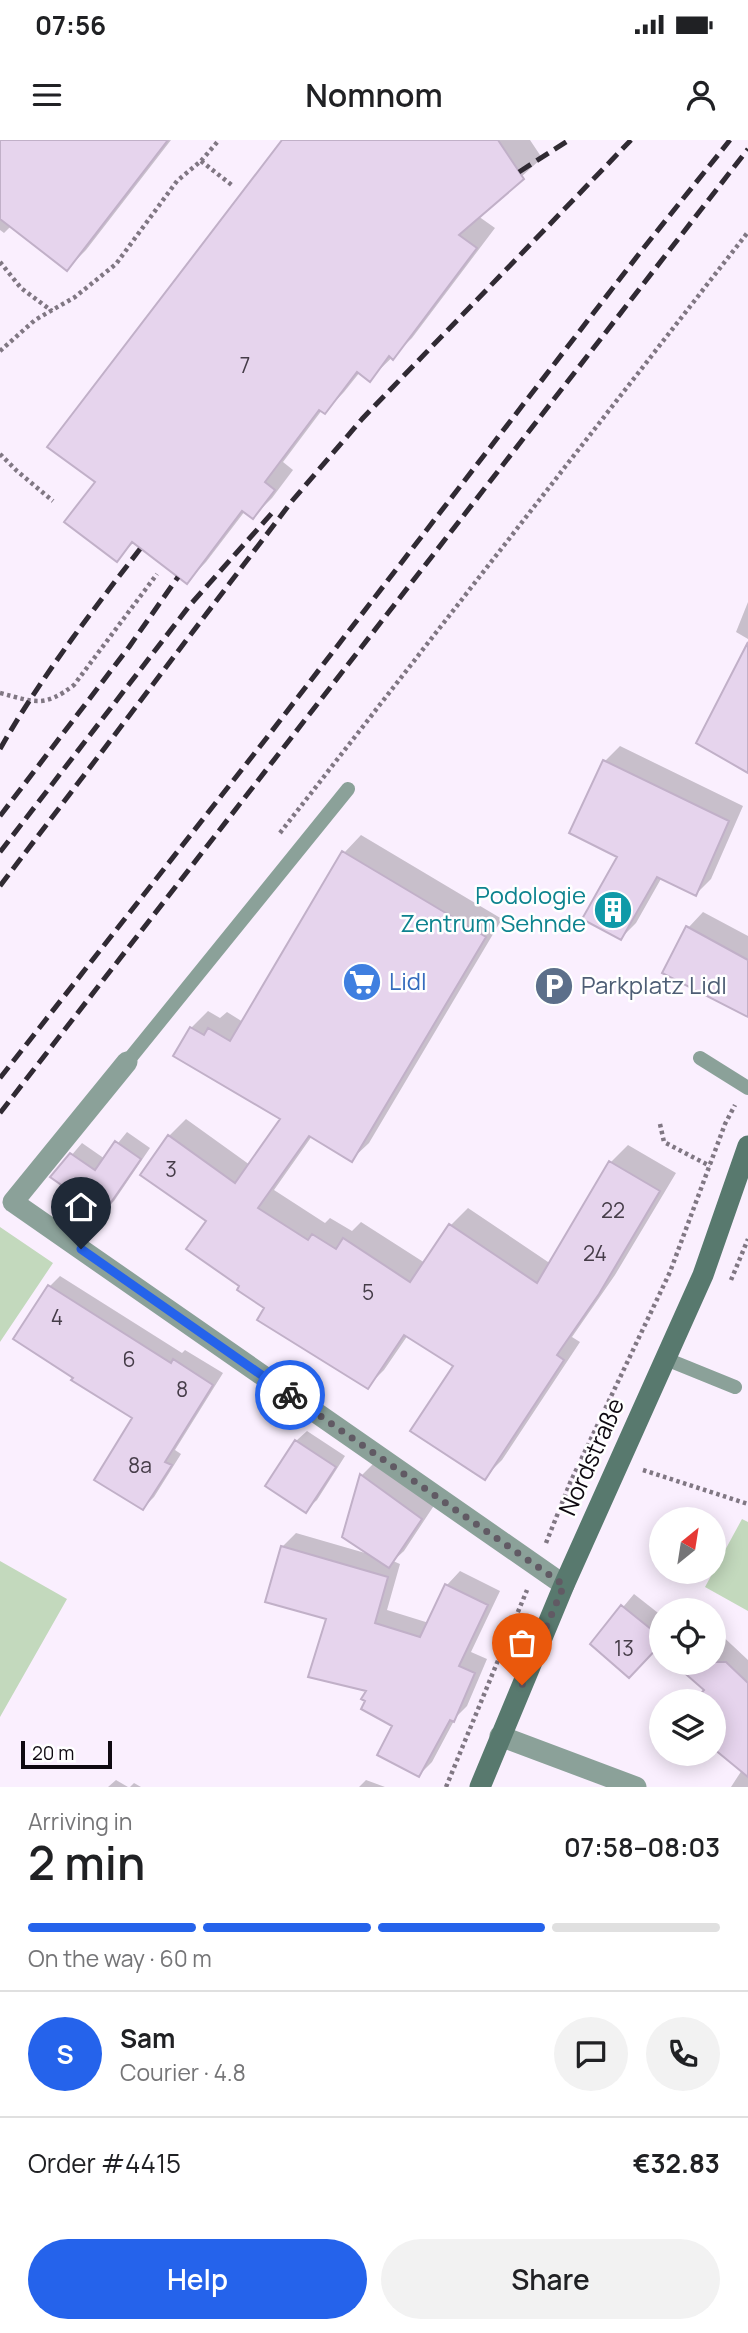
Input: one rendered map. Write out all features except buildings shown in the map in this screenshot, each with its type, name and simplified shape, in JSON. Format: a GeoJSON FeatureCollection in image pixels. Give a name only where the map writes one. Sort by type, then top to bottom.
{"type":"FeatureCollection","features":[{"type":"Feature","properties":{"kind":"main road","name":"Nordstraße"},"geometry":{"type":"LineString","coordinates":[[480,1787],[564,1585],[703,1275],[748,1146]]}},
{"type":"Feature","properties":{"kind":"street"},"geometry":{"type":"LineString","coordinates":[[127,1062],[13,1202],[564,1585]]}},
{"type":"Feature","properties":{"kind":"street"},"geometry":{"type":"LineString","coordinates":[[500,1736],[636,1787]]}},
{"type":"Feature","properties":{"kind":"lane"},"geometry":{"type":"LineString","coordinates":[[127,1062],[348,789]]}},
{"type":"Feature","properties":{"kind":"lane"},"geometry":{"type":"LineString","coordinates":[[700,1058],[746,1087]]}},
{"type":"Feature","properties":{"kind":"lane"},"geometry":{"type":"LineString","coordinates":[[666,1359],[736,1387]]}},
{"type":"Feature","properties":{"kind":"path"},"geometry":{"type":"LineString","coordinates":[[0,351],[35,320],[75,297],[116,264],[177,181],[201,161],[219,140]]}},
{"type":"Feature","properties":{"kind":"path"},"geometry":{"type":"LineString","coordinates":[[201,161],[233,186]]}},
{"type":"Feature","properties":{"kind":"path"},"geometry":{"type":"LineString","coordinates":[[273,843],[748,232]]}},
{"type":"Feature","properties":{"kind":"path"},"geometry":{"type":"LineString","coordinates":[[0,262],[21,288],[52,311]]}},
{"type":"Feature","properties":{"kind":"path"},"geometry":{"type":"LineString","coordinates":[[0,454],[53,501]]}},
{"type":"Feature","properties":{"kind":"path"},"geometry":{"type":"LineString","coordinates":[[0,693],[46,701],[57,698],[74,685],[157,574]]}},
{"type":"Feature","properties":{"kind":"path"},"geometry":{"type":"LineString","coordinates":[[446,1787],[570,1483],[670,1272],[724,1124],[746,1087]]}},
{"type":"Feature","properties":{"kind":"path"},"geometry":{"type":"LineString","coordinates":[[660,1124],[664,1142],[710,1166]]}},
{"type":"Feature","properties":{"kind":"path"},"geometry":{"type":"LineString","coordinates":[[643,1470],[748,1504]]}},
{"type":"Feature","properties":{"kind":"green space"},"geometry":{"type":"Polygon","coordinates":[[[0,1227],[53,1263],[0,1342],[0,1227]]]}},
{"type":"Feature","properties":{"kind":"green space"},"geometry":{"type":"Polygon","coordinates":[[[742,1519],[748,1522],[748,1611],[705,1587],[707,1584],[726,1584],[726,1548],[742,1519]]]}},
{"type":"Feature","properties":{"kind":"green space"},"geometry":{"type":"Polygon","coordinates":[[[0,1561],[67,1599],[0,1717],[0,1561]]]}},
{"type":"Feature","properties":{"kind":"railway"},"geometry":{"type":"LineString","coordinates":[[519,172],[569,140]]}},
{"type":"Feature","properties":{"kind":"railway"},"geometry":{"type":"LineString","coordinates":[[0,886],[292,501],[362,419],[631,140]]}},
{"type":"Feature","properties":{"kind":"railway"},"geometry":{"type":"LineString","coordinates":[[0,1078],[730,140]]}},
{"type":"Feature","properties":{"kind":"railway"},"geometry":{"type":"LineString","coordinates":[[0,1113],[748,149]]}},
{"type":"Feature","properties":{"kind":"railway"},"geometry":{"type":"LineString","coordinates":[[0,852],[190,605],[272,513]]}},
{"type":"Feature","properties":{"kind":"railway"},"geometry":{"type":"LineString","coordinates":[[0,749],[49,671],[140,549]]}},
{"type":"Feature","properties":{"kind":"railway"},"geometry":{"type":"LineString","coordinates":[[0,816],[129,647],[178,577]]}},
{"type":"Feature","properties":{"kind":"way so far"},"geometry":{"type":"LineString","coordinates":[[290,1395],[564,1585],[522,1685]]}},
{"type":"Feature","properties":{"kind":"place","name":"Podologie Zentrum Sehnde"},"geometry":{"type":"Point","coordinates":[613,910]}},
{"type":"Feature","properties":{"kind":"place","name":"Lidl"},"geometry":{"type":"Point","coordinates":[362,982]}},
{"type":"Feature","properties":{"kind":"place","name":"Parkplatz Lidl"},"geometry":{"type":"Point","coordinates":[554,986]}},
{"type":"Feature","properties":{"kind":"route"},"geometry":{"type":"LineString","coordinates":[[81,1249],[290,1395]]}}]}
